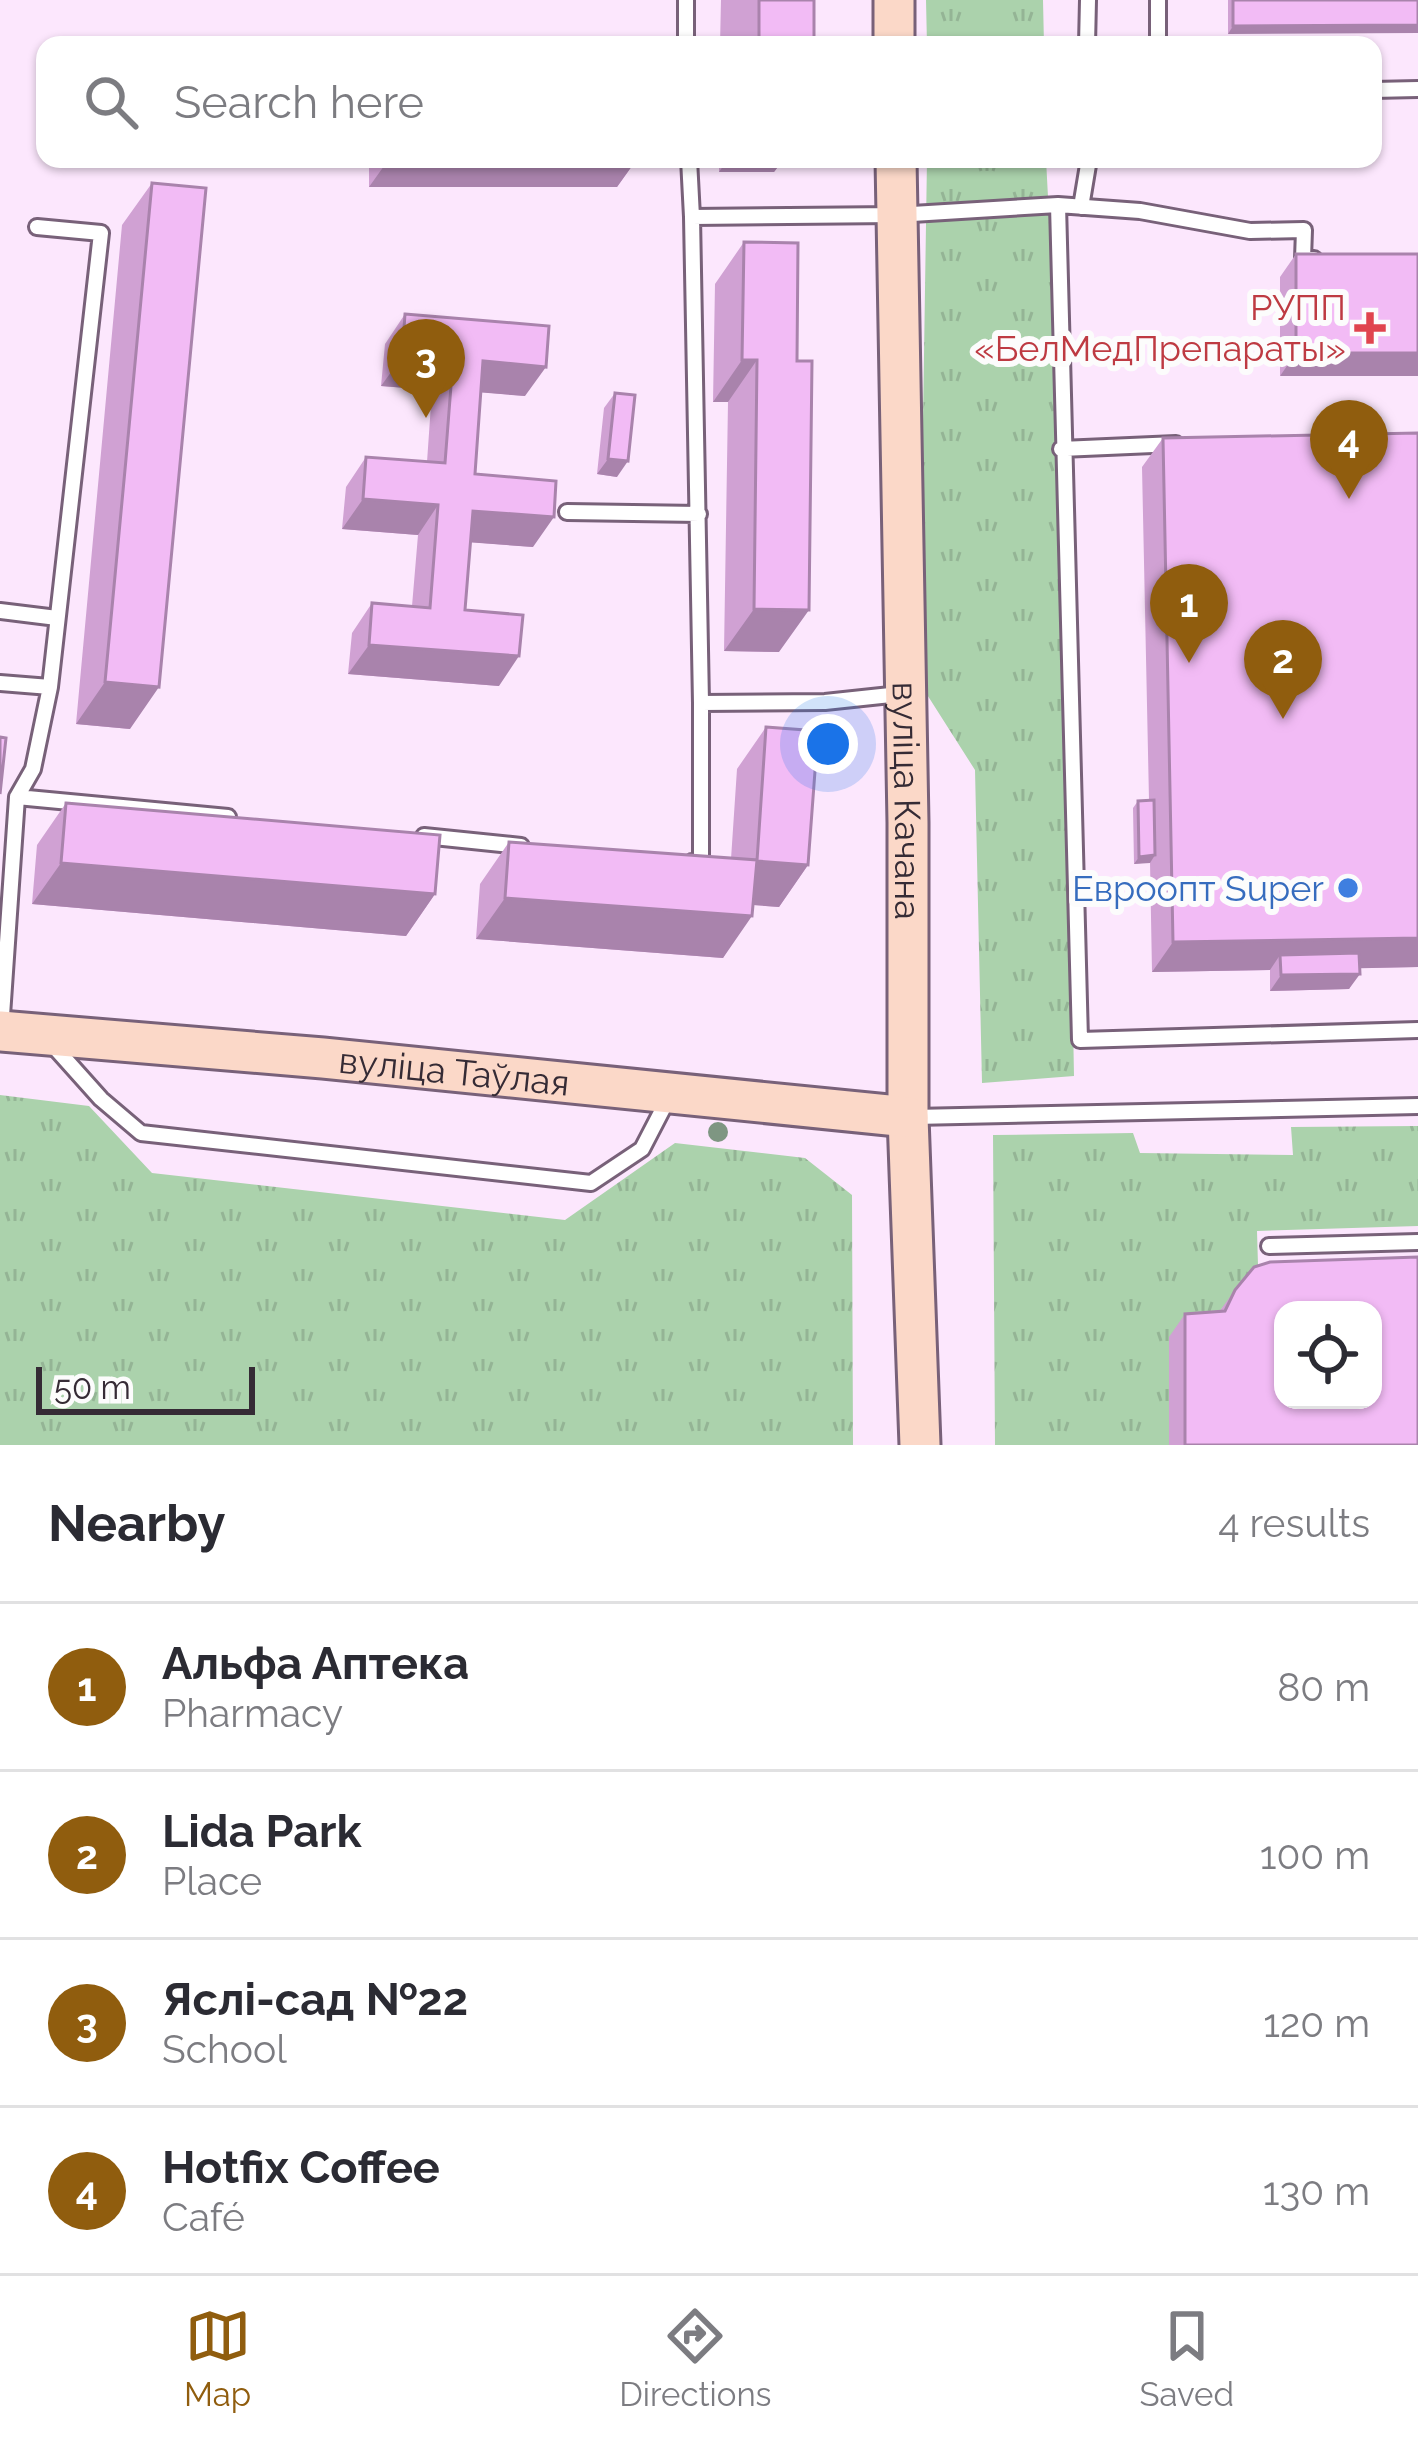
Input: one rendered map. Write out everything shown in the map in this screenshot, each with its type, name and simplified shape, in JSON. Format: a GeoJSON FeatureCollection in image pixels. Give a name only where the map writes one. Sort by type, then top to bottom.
{"type":"FeatureCollection","features":[{"type":"Feature","properties":{"kind":"main road"},"geometry":{"type":"LineString","coordinates":[[894,0],[895,36]]}},
{"type":"Feature","properties":{"kind":"main road","name":"вуліца Качана"},"geometry":{"type":"LineString","coordinates":[[896,168],[908,1117],[920,1445]]}},
{"type":"Feature","properties":{"kind":"main road","name":"вуліца Таўлая"},"geometry":{"type":"LineString","coordinates":[[0,1030],[908,1117]]}},
{"type":"Feature","properties":{"kind":"lane"},"geometry":{"type":"LineString","coordinates":[[686,0],[686,36]]}},
{"type":"Feature","properties":{"kind":"lane"},"geometry":{"type":"LineString","coordinates":[[1087,36],[1088,0]]}},
{"type":"Feature","properties":{"kind":"lane"},"geometry":{"type":"LineString","coordinates":[[1158,0],[1158,36]]}},
{"type":"Feature","properties":{"kind":"lane"},"geometry":{"type":"LineString","coordinates":[[1382,90],[1418,89]]}},
{"type":"Feature","properties":{"kind":"lane"},"geometry":{"type":"LineString","coordinates":[[679,861],[701,863],[699,514],[689,168]]}},
{"type":"Feature","properties":{"kind":"lane"},"geometry":{"type":"LineString","coordinates":[[1082,207],[1088,168]]}},
{"type":"Feature","properties":{"kind":"lane"},"geometry":{"type":"LineString","coordinates":[[692,217],[896,215],[1058,205],[1140,212],[1250,231],[1304,230],[1303,259],[1326,259]]}},
{"type":"Feature","properties":{"kind":"lane"},"geometry":{"type":"LineString","coordinates":[[1058,205],[1080,1040],[1418,1030]]}},
{"type":"Feature","properties":{"kind":"lane"},"geometry":{"type":"LineString","coordinates":[[0,1030],[16,797],[33,769],[50,687],[101,233],[37,227]]}},
{"type":"Feature","properties":{"kind":"lane"},"geometry":{"type":"LineString","coordinates":[[1061,449],[1181,444]]}},
{"type":"Feature","properties":{"kind":"lane"},"geometry":{"type":"LineString","coordinates":[[567,512],[699,514]]}},
{"type":"Feature","properties":{"kind":"lane"},"geometry":{"type":"LineString","coordinates":[[0,611],[57,618]]}},
{"type":"Feature","properties":{"kind":"lane"},"geometry":{"type":"LineString","coordinates":[[0,683],[50,687]]}},
{"type":"Feature","properties":{"kind":"lane"},"geometry":{"type":"LineString","coordinates":[[701,703],[825,702],[905,693]]}},
{"type":"Feature","properties":{"kind":"lane"},"geometry":{"type":"LineString","coordinates":[[16,797],[241,819]]}},
{"type":"Feature","properties":{"kind":"lane"},"geometry":{"type":"LineString","coordinates":[[403,834],[544,848]]}},
{"type":"Feature","properties":{"kind":"lane"},"geometry":{"type":"LineString","coordinates":[[42,1034],[100,1099],[141,1133],[591,1183],[642,1149],[670,1094]]}},
{"type":"Feature","properties":{"kind":"lane"},"geometry":{"type":"LineString","coordinates":[[908,1117],[1418,1106]]}},
{"type":"Feature","properties":{"kind":"lane"},"geometry":{"type":"LineString","coordinates":[[1269,1246],[1418,1242]]}},
{"type":"Feature","properties":{"kind":"green space"},"geometry":{"type":"Polygon","coordinates":[[[926,0],[1043,0],[1044,36],[927,36],[926,0]]]}},
{"type":"Feature","properties":{"kind":"green space"},"geometry":{"type":"Polygon","coordinates":[[[927,168],[1046,168],[1063,482],[1074,1076],[982,1083],[975,770],[919,682],[927,168]]]}},
{"type":"Feature","properties":{"kind":"green space"},"geometry":{"type":"Polygon","coordinates":[[[0,1095],[89,1106],[152,1173],[565,1220],[675,1143],[805,1158],[852,1195],[853,1445],[0,1445],[0,1095]]]}},
{"type":"Feature","properties":{"kind":"green space"},"geometry":{"type":"Polygon","coordinates":[[[1418,1126],[1418,1226],[1257,1231],[1258,1265],[1418,1261],[1238,1289],[1219,1312],[1169,1445],[995,1445],[993,1135],[1133,1133],[1140,1153],[1293,1155],[1291,1127],[1418,1126]]]}},
{"type":"Feature","properties":{"kind":"building"},"geometry":{"type":"Polygon","coordinates":[[[759,0],[814,0],[814,36],[759,36],[759,0]]]}},
{"type":"Feature","properties":{"kind":"building"},"geometry":{"type":"Polygon","coordinates":[[[1233,0],[1418,0],[1418,25],[1233,26],[1233,0]]]}},
{"type":"Feature","properties":{"kind":"building"},"geometry":{"type":"Polygon","coordinates":[[[152,183],[206,188],[159,687],[105,682],[152,183]]]}},
{"type":"Feature","properties":{"kind":"building"},"geometry":{"type":"Polygon","coordinates":[[[744,242],[798,243],[797,361],[812,361],[809,610],[754,609],[757,360],[742,360],[744,242]]]}},
{"type":"Feature","properties":{"kind":"building"},"geometry":{"type":"Polygon","coordinates":[[[1296,254],[1418,254],[1418,353],[1296,353],[1296,254]]]}},
{"type":"Feature","properties":{"kind":"building"},"geometry":{"type":"Polygon","coordinates":[[[405,314],[549,326],[546,367],[483,361],[475,474],[556,481],[554,517],[473,511],[465,610],[523,615],[519,656],[369,645],[372,603],[430,608],[438,505],[363,499],[366,457],[445,463],[453,360],[402,357],[405,314]]]}},
{"type":"Feature","properties":{"kind":"building"},"geometry":{"type":"Polygon","coordinates":[[[615,393],[635,395],[628,461],[608,459],[615,393]]]}},
{"type":"Feature","properties":{"kind":"building"},"geometry":{"type":"Polygon","coordinates":[[[1418,433],[1418,938],[1173,942],[1163,438],[1418,433]]]}},
{"type":"Feature","properties":{"kind":"building"},"geometry":{"type":"Polygon","coordinates":[[[766,727],[818,731],[808,865],[757,861],[766,727]]]}},
{"type":"Feature","properties":{"kind":"building"},"geometry":{"type":"Polygon","coordinates":[[[0,737],[6,738],[0,794],[0,737]]]}},
{"type":"Feature","properties":{"kind":"building"},"geometry":{"type":"Polygon","coordinates":[[[1154,800],[1155,855],[1139,857],[1138,801],[1154,800]]]}},
{"type":"Feature","properties":{"kind":"building"},"geometry":{"type":"Polygon","coordinates":[[[66,803],[440,835],[435,894],[61,863],[66,803]]]}},
{"type":"Feature","properties":{"kind":"building"},"geometry":{"type":"Polygon","coordinates":[[[509,842],[757,860],[752,916],[505,898],[509,842]]]}},
{"type":"Feature","properties":{"kind":"building"},"geometry":{"type":"Polygon","coordinates":[[[1359,953],[1360,974],[1281,975],[1280,955],[1359,953]]]}},
{"type":"Feature","properties":{"kind":"building"},"geometry":{"type":"Polygon","coordinates":[[[1418,1257],[1418,1445],[1185,1445],[1185,1314],[1225,1311],[1254,1267],[1270,1262],[1418,1257]]]}},
{"type":"Feature","properties":{"kind":"place","name":"РУПП «БелМедПрепараты»"},"geometry":{"type":"Point","coordinates":[1370,328]}},
{"type":"Feature","properties":{"kind":"place","name":"Яслі-сад №22"},"geometry":{"type":"Point","coordinates":[426,418]}},
{"type":"Feature","properties":{"kind":"place","name":"Hotfix Coffee"},"geometry":{"type":"Point","coordinates":[1349,499]}},
{"type":"Feature","properties":{"kind":"place","name":"Альфа Аптека"},"geometry":{"type":"Point","coordinates":[1189,663]}},
{"type":"Feature","properties":{"kind":"place","name":"Lida Park"},"geometry":{"type":"Point","coordinates":[1283,719]}},
{"type":"Feature","properties":{"kind":"place","name":"Евроопт Super"},"geometry":{"type":"Point","coordinates":[1348,888]}}]}
